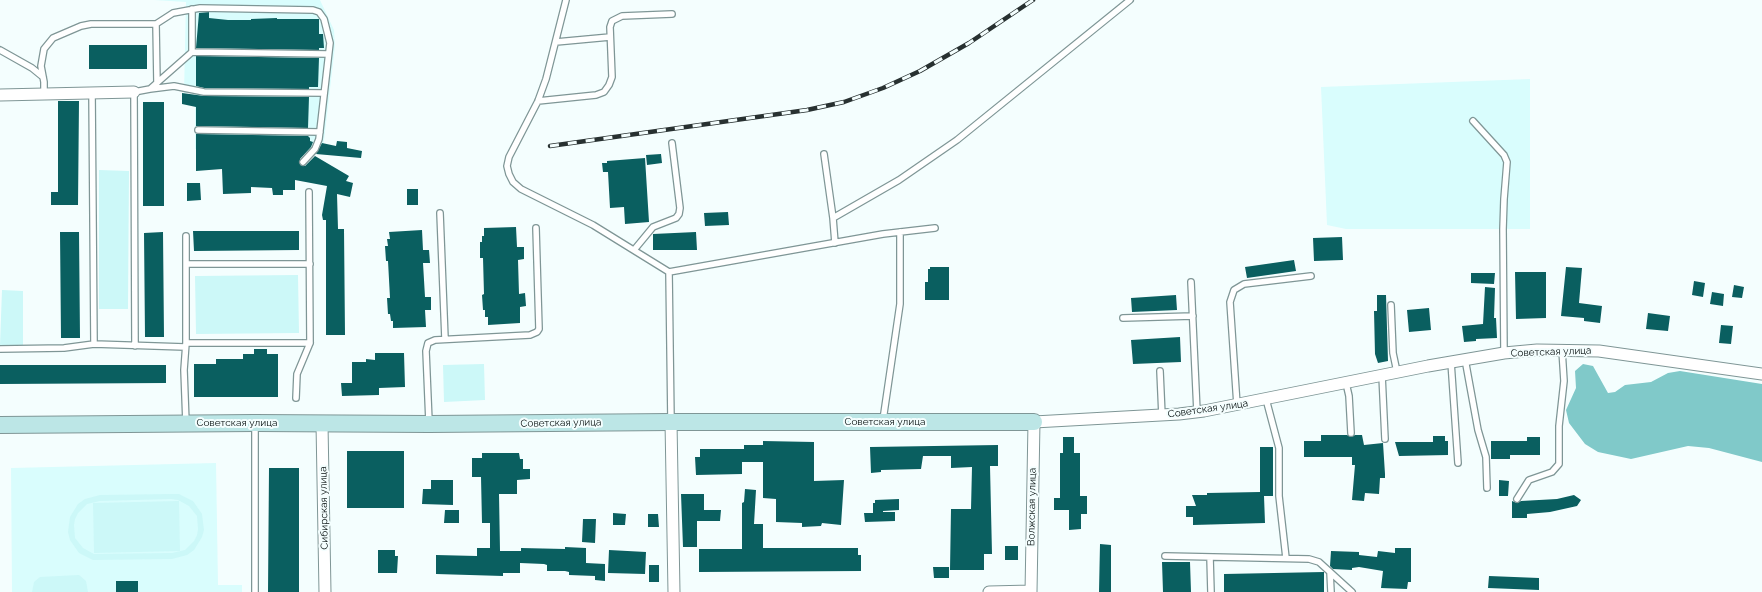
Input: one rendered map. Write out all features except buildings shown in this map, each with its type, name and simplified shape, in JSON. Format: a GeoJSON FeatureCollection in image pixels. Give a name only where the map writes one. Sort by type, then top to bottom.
{"type":"FeatureCollection","features":[{"type":"Feature","properties":{"kind":"street"},"geometry":{"type":"LineString","coordinates":[[0,95],[134,92]]}},
{"type":"Feature","properties":{"kind":"street","name":"Советская улица"},"geometry":{"type":"LineString","coordinates":[[0,425],[255,423],[296,421],[322,424],[1034,422],[1162,416],[1237,405],[1465,359],[1504,353],[1562,350],[1621,353],[1762,374]]}},
{"type":"Feature","properties":{"kind":"street"},"geometry":{"type":"LineString","coordinates":[[671,422],[674,592]]}},
{"type":"Feature","properties":{"kind":"street","name":"Волжская улица"},"geometry":{"type":"LineString","coordinates":[[1031,592],[1034,422]]}},
{"type":"Feature","properties":{"kind":"street","name":"Сибирская улица"},"geometry":{"type":"LineString","coordinates":[[322,424],[325,592]]}},
{"type":"Feature","properties":{"kind":"street"},"geometry":{"type":"LineString","coordinates":[[989,592],[1031,592]]}},
{"type":"Feature","properties":{"kind":"lane"},"geometry":{"type":"LineString","coordinates":[[566,0],[546,79],[538,101],[509,157],[507,166],[513,182],[521,189],[593,225],[669,272],[900,232],[935,228]]}},
{"type":"Feature","properties":{"kind":"lane"},"geometry":{"type":"LineString","coordinates":[[833,218],[899,180],[956,140],[1130,0]]}},
{"type":"Feature","properties":{"kind":"lane"},"geometry":{"type":"LineString","coordinates":[[192,9],[192,52]]}},
{"type":"Feature","properties":{"kind":"lane"},"geometry":{"type":"LineString","coordinates":[[44,93],[44,77],[41,66],[44,49],[53,38],[63,32],[91,24],[156,24],[173,13],[192,9],[313,10],[319,12],[324,19],[329,36],[328,54],[320,132],[315,150],[303,162]]}},
{"type":"Feature","properties":{"kind":"lane"},"geometry":{"type":"LineString","coordinates":[[538,101],[596,95],[604,92],[612,77],[610,37],[610,27],[612,22],[617,18],[672,14]]}},
{"type":"Feature","properties":{"kind":"lane"},"geometry":{"type":"LineString","coordinates":[[156,24],[157,83]]}},
{"type":"Feature","properties":{"kind":"lane"},"geometry":{"type":"LineString","coordinates":[[556,42],[610,37]]}},
{"type":"Feature","properties":{"kind":"lane"},"geometry":{"type":"LineString","coordinates":[[0,50],[32,68],[44,77]]}},
{"type":"Feature","properties":{"kind":"lane"},"geometry":{"type":"LineString","coordinates":[[150,89],[192,52],[328,54]]}},
{"type":"Feature","properties":{"kind":"lane"},"geometry":{"type":"LineString","coordinates":[[135,346],[134,92],[174,86],[204,92],[324,93]]}},
{"type":"Feature","properties":{"kind":"lane"},"geometry":{"type":"LineString","coordinates":[[92,92],[94,344]]}},
{"type":"Feature","properties":{"kind":"lane"},"geometry":{"type":"LineString","coordinates":[[1473,121],[1504,155],[1507,162],[1503,229],[1504,353]]}},
{"type":"Feature","properties":{"kind":"lane"},"geometry":{"type":"LineString","coordinates":[[198,130],[320,132]]}},
{"type":"Feature","properties":{"kind":"lane"},"geometry":{"type":"LineString","coordinates":[[634,250],[653,227],[676,218],[679,214],[680,208],[672,143]]}},
{"type":"Feature","properties":{"kind":"lane"},"geometry":{"type":"LineString","coordinates":[[824,154],[835,243]]}},
{"type":"Feature","properties":{"kind":"lane"},"geometry":{"type":"LineString","coordinates":[[296,398],[297,374],[310,343],[309,192]]}},
{"type":"Feature","properties":{"kind":"lane"},"geometry":{"type":"LineString","coordinates":[[440,213],[444,339]]}},
{"type":"Feature","properties":{"kind":"lane"},"geometry":{"type":"LineString","coordinates":[[429,424],[426,347],[431,341],[444,339],[530,336],[537,332],[540,325],[536,228]]}},
{"type":"Feature","properties":{"kind":"lane"},"geometry":{"type":"LineString","coordinates":[[883,422],[900,304],[900,232]]}},
{"type":"Feature","properties":{"kind":"lane"},"geometry":{"type":"LineString","coordinates":[[186,236],[186,423]]}},
{"type":"Feature","properties":{"kind":"lane"},"geometry":{"type":"LineString","coordinates":[[186,264],[310,264]]}},
{"type":"Feature","properties":{"kind":"lane"},"geometry":{"type":"LineString","coordinates":[[669,272],[671,422]]}},
{"type":"Feature","properties":{"kind":"lane"},"geometry":{"type":"LineString","coordinates":[[1237,405],[1230,302],[1234,290],[1244,284],[1311,276]]}},
{"type":"Feature","properties":{"kind":"lane"},"geometry":{"type":"LineString","coordinates":[[1191,282],[1197,412]]}},
{"type":"Feature","properties":{"kind":"lane"},"geometry":{"type":"LineString","coordinates":[[1391,305],[1393,353],[1397,372]]}},
{"type":"Feature","properties":{"kind":"lane"},"geometry":{"type":"LineString","coordinates":[[1123,318],[1193,316]]}},
{"type":"Feature","properties":{"kind":"lane"},"geometry":{"type":"LineString","coordinates":[[0,349],[64,348],[94,344],[135,346],[310,343]]}},
{"type":"Feature","properties":{"kind":"lane"},"geometry":{"type":"LineString","coordinates":[[1517,499],[1529,480],[1552,472],[1559,464],[1559,426],[1564,381],[1562,350]]}},
{"type":"Feature","properties":{"kind":"lane"},"geometry":{"type":"LineString","coordinates":[[1465,359],[1478,430],[1486,457],[1487,488]]}},
{"type":"Feature","properties":{"kind":"lane"},"geometry":{"type":"LineString","coordinates":[[1451,362],[1458,464]]}},
{"type":"Feature","properties":{"kind":"lane"},"geometry":{"type":"LineString","coordinates":[[1160,370],[1162,416]]}},
{"type":"Feature","properties":{"kind":"lane"},"geometry":{"type":"LineString","coordinates":[[1382,375],[1385,439]]}},
{"type":"Feature","properties":{"kind":"lane"},"geometry":{"type":"LineString","coordinates":[[1346,383],[1349,396],[1351,433]]}},
{"type":"Feature","properties":{"kind":"lane"},"geometry":{"type":"LineString","coordinates":[[1266,399],[1278,448],[1279,496],[1286,558]]}},
{"type":"Feature","properties":{"kind":"lane"},"geometry":{"type":"LineString","coordinates":[[255,423],[255,592]]}},
{"type":"Feature","properties":{"kind":"lane"},"geometry":{"type":"LineString","coordinates":[[1165,556],[1286,558],[1314,560],[1320,562],[1352,592]]}},
{"type":"Feature","properties":{"kind":"lane"},"geometry":{"type":"LineString","coordinates":[[1210,557],[1211,592]]}},
{"type":"Feature","properties":{"kind":"lane"},"geometry":{"type":"LineString","coordinates":[[1330,572],[1331,592]]}},
{"type":"Feature","properties":{"kind":"shaded area"},"geometry":{"type":"Polygon","coordinates":[[[154,0],[320,0],[334,30],[335,46],[324,141],[321,152],[195,149],[195,93],[184,93],[186,2],[154,0]]]}},
{"type":"Feature","properties":{"kind":"shaded area"},"geometry":{"type":"Polygon","coordinates":[[[1530,79],[1530,229],[1346,229],[1327,225],[1321,87],[1530,79]]]}},
{"type":"Feature","properties":{"kind":"shaded area"},"geometry":{"type":"Polygon","coordinates":[[[99,170],[129,171],[128,309],[99,309],[99,170]]]}},
{"type":"Feature","properties":{"kind":"shaded area"},"geometry":{"type":"Polygon","coordinates":[[[298,275],[299,333],[196,334],[195,276],[298,275]]]}},
{"type":"Feature","properties":{"kind":"shaded area"},"geometry":{"type":"Polygon","coordinates":[[[2,290],[23,291],[23,345],[0,345],[2,290]]]}},
{"type":"Feature","properties":{"kind":"shaded area"},"geometry":{"type":"Polygon","coordinates":[[[484,364],[485,400],[444,402],[443,365],[484,364]]]}},
{"type":"Feature","properties":{"kind":"shaded area"},"geometry":{"type":"Polygon","coordinates":[[[1583,364],[1593,366],[1608,393],[1615,392],[1625,385],[1651,382],[1668,373],[1680,371],[1762,384],[1762,462],[1709,448],[1688,446],[1631,459],[1598,452],[1585,444],[1569,423],[1566,410],[1576,388],[1575,371],[1583,364]]]}},
{"type":"Feature","properties":{"kind":"shaded area"},"geometry":{"type":"Polygon","coordinates":[[[216,463],[218,585],[242,585],[242,592],[12,592],[11,468],[216,463]]]}},
{"type":"Feature","properties":{"kind":"shaded area"},"geometry":{"type":"Polygon","coordinates":[[[179,494],[193,501],[202,514],[204,530],[202,537],[194,550],[187,555],[172,559],[93,560],[79,553],[70,540],[68,532],[70,517],[78,504],[85,499],[100,495],[179,494]],[[178,500],[100,501],[87,504],[78,513],[75,519],[75,538],[83,548],[94,554],[172,553],[185,550],[194,541],[197,535],[197,516],[189,506],[178,500]]]}},
{"type":"Feature","properties":{"kind":"shaded area"},"geometry":{"type":"Polygon","coordinates":[[[179,501],[180,551],[94,553],[93,503],[179,501]]]}},
{"type":"Feature","properties":{"kind":"shaded area"},"geometry":{"type":"Polygon","coordinates":[[[79,575],[86,581],[88,592],[32,592],[34,582],[40,577],[79,575]]]}},
{"type":"Feature","properties":{"kind":"railway"},"geometry":{"type":"LineString","coordinates":[[550,146],[807,110],[844,102],[883,88],[920,71],[969,43],[1033,0]]}}]}
